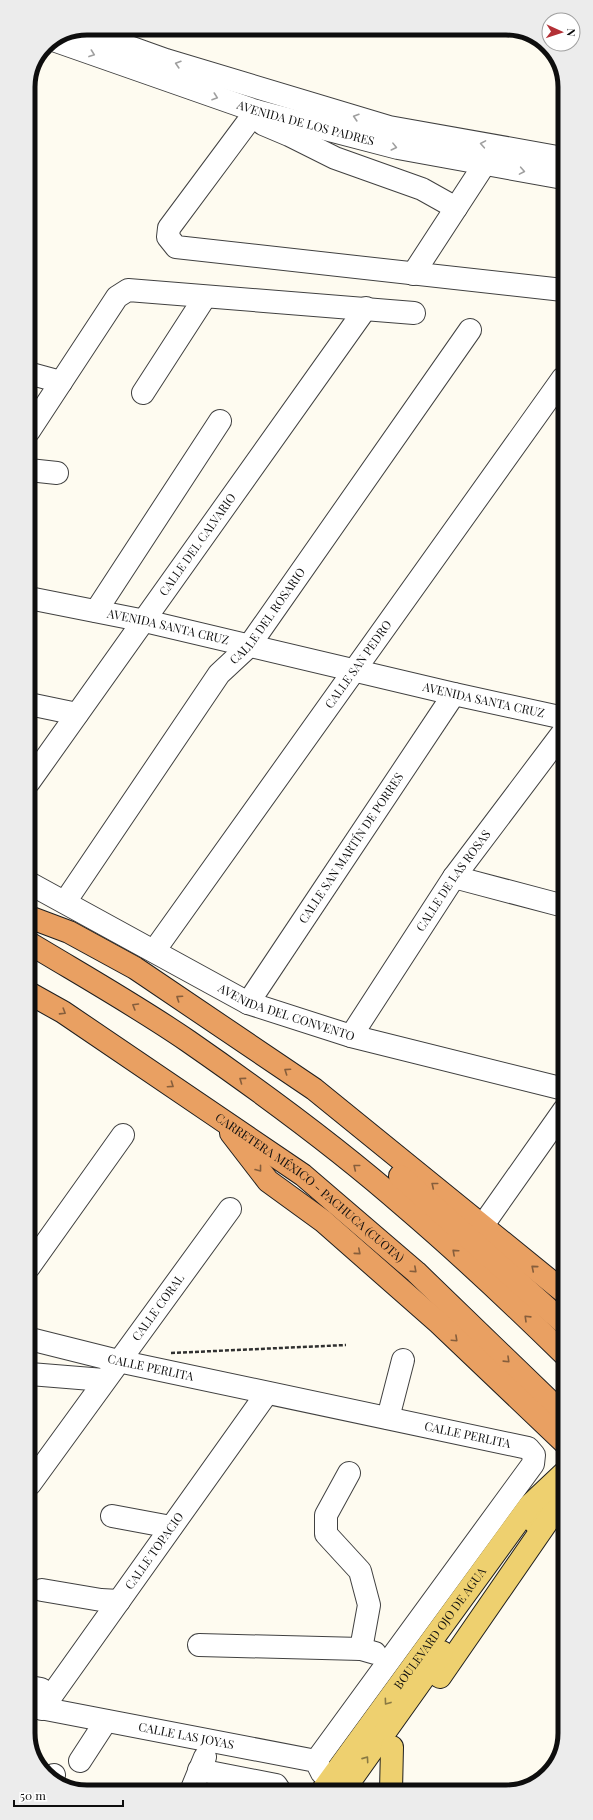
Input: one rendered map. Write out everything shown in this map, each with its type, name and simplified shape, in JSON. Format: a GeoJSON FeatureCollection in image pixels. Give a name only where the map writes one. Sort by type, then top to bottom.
{"type":"FeatureCollection","features":[{"type":"Feature","properties":{"kind":"highway"},"geometry":{"type":"LineString","coordinates":[[35,919],[69,932],[135,968],[314,1089],[558,1287]]}},
{"type":"Feature","properties":{"kind":"highway"},"geometry":{"type":"LineString","coordinates":[[35,947],[139,1009],[244,1081],[325,1142],[404,1206],[484,1278],[558,1349]]}},
{"type":"Feature","properties":{"kind":"highway","name":"CARRETERA MÉXICO - PACHUCA (CUOTA)"},"geometry":{"type":"LineString","coordinates":[[35,996],[63,1012],[303,1175],[416,1272],[558,1409]]}},
{"type":"Feature","properties":{"kind":"highway"},"geometry":{"type":"LineString","coordinates":[[314,1089],[348,1129],[558,1319]]}},
{"type":"Feature","properties":{"kind":"highway"},"geometry":{"type":"LineString","coordinates":[[218,1116],[268,1181],[323,1221],[439,1323],[558,1435]]}},
{"type":"Feature","properties":{"kind":"main road","name":"BOULEVARD OJO DE AGUA"},"geometry":{"type":"LineString","coordinates":[[333,1785],[530,1505],[558,1479]]}},
{"type":"Feature","properties":{"kind":"main road"},"geometry":{"type":"LineString","coordinates":[[333,1785],[539,1515],[558,1501]]}},
{"type":"Feature","properties":{"kind":"main road"},"geometry":{"type":"LineString","coordinates":[[364,1785],[558,1506]]}},
{"type":"Feature","properties":{"kind":"main road"},"geometry":{"type":"LineString","coordinates":[[391,1785],[392,1747]]}},
{"type":"Feature","properties":{"kind":"street","name":"AVENIDA DE LOS PADRES"},"geometry":{"type":"LineString","coordinates":[[96,35],[166,60],[389,127],[558,157]]}},
{"type":"Feature","properties":{"kind":"street","name":"AVENIDA DE LOS PADRES"},"geometry":{"type":"LineString","coordinates":[[60,43],[253,115],[398,148],[484,165],[558,177]]}},
{"type":"Feature","properties":{"kind":"street"},"geometry":{"type":"LineString","coordinates":[[456,208],[422,190],[335,158],[288,135],[253,115],[169,228],[168,237],[176,247],[558,289]]}},
{"type":"Feature","properties":{"kind":"street"},"geometry":{"type":"LineString","coordinates":[[413,274],[484,165]]}},
{"type":"Feature","properties":{"kind":"street"},"geometry":{"type":"LineString","coordinates":[[35,421],[117,297],[128,290],[366,308],[414,314]]}},
{"type":"Feature","properties":{"kind":"street"},"geometry":{"type":"LineString","coordinates":[[142,393],[205,297]]}},
{"type":"Feature","properties":{"kind":"street","name":"CALLE DEL CALVARIO"},"geometry":{"type":"LineString","coordinates":[[35,774],[366,308]]}},
{"type":"Feature","properties":{"kind":"street","name":"CALLE DEL ROSARIO"},"geometry":{"type":"LineString","coordinates":[[65,902],[220,674],[249,646],[470,330]]}},
{"type":"Feature","properties":{"kind":"street"},"geometry":{"type":"LineString","coordinates":[[35,375],[61,382]]}},
{"type":"Feature","properties":{"kind":"street","name":"CALLE SAN PEDRO"},"geometry":{"type":"LineString","coordinates":[[154,951],[558,385]]}},
{"type":"Feature","properties":{"kind":"street"},"geometry":{"type":"LineString","coordinates":[[96,611],[220,421]]}},
{"type":"Feature","properties":{"kind":"street"},"geometry":{"type":"LineString","coordinates":[[35,471],[56,473]]}},
{"type":"Feature","properties":{"kind":"street","name":"AVENIDA SANTA CRUZ"},"geometry":{"type":"LineString","coordinates":[[35,599],[145,620],[354,671],[558,717]]}},
{"type":"Feature","properties":{"kind":"street","name":"CALLE SAN MARTÍN DE PORRES"},"geometry":{"type":"LineString","coordinates":[[248,1003],[454,694]]}},
{"type":"Feature","properties":{"kind":"street"},"geometry":{"type":"LineString","coordinates":[[35,705],[77,714]]}},
{"type":"Feature","properties":{"kind":"street","name":"CALLE DE LAS ROSAS"},"geometry":{"type":"LineString","coordinates":[[351,1036],[454,877],[558,739]]}},
{"type":"Feature","properties":{"kind":"street"},"geometry":{"type":"LineString","coordinates":[[454,877],[558,904]]}},
{"type":"Feature","properties":{"kind":"street","name":"AVENIDA DEL CONVENTO"},"geometry":{"type":"LineString","coordinates":[[35,886],[248,1003],[351,1036],[558,1088]]}},
{"type":"Feature","properties":{"kind":"street"},"geometry":{"type":"LineString","coordinates":[[483,1225],[558,1119]]}},
{"type":"Feature","properties":{"kind":"street"},"geometry":{"type":"LineString","coordinates":[[35,1259],[123,1135]]}},
{"type":"Feature","properties":{"kind":"street","name":"CALLE CORAL"},"geometry":{"type":"LineString","coordinates":[[35,1477],[104,1380],[230,1209]]}},
{"type":"Feature","properties":{"kind":"street","name":"CALLE PERLITA"},"geometry":{"type":"LineString","coordinates":[[35,1340],[118,1361],[528,1448],[534,1455],[533,1464],[316,1761]]}},
{"type":"Feature","properties":{"kind":"street"},"geometry":{"type":"LineString","coordinates":[[388,1418],[403,1360]]}},
{"type":"Feature","properties":{"kind":"street"},"geometry":{"type":"LineString","coordinates":[[35,1374],[104,1380]]}},
{"type":"Feature","properties":{"kind":"street","name":"CALLE TOPACIO"},"geometry":{"type":"LineString","coordinates":[[41,1703],[118,1601],[268,1393]]}},
{"type":"Feature","properties":{"kind":"street"},"geometry":{"type":"LineString","coordinates":[[349,1473],[326,1515],[326,1534],[360,1571],[369,1604],[361,1649]]}},
{"type":"Feature","properties":{"kind":"street"},"geometry":{"type":"LineString","coordinates":[[112,1516],[171,1527]]}},
{"type":"Feature","properties":{"kind":"street"},"geometry":{"type":"LineString","coordinates":[[42,1590],[101,1600],[118,1601]]}},
{"type":"Feature","properties":{"kind":"street"},"geometry":{"type":"LineString","coordinates":[[198,1645],[361,1649],[391,1658]]}},
{"type":"Feature","properties":{"kind":"street","name":"CALLE LAS JOYAS"},"geometry":{"type":"LineString","coordinates":[[35,1687],[41,1689],[41,1703],[106,1721],[316,1761]]}},
{"type":"Feature","properties":{"kind":"street"},"geometry":{"type":"LineString","coordinates":[[80,1761],[106,1721]]}},
{"type":"Feature","properties":{"kind":"street"},"geometry":{"type":"LineString","coordinates":[[194,1785],[211,1741]]}},
{"type":"Feature","properties":{"kind":"street"},"geometry":{"type":"LineString","coordinates":[[316,1761],[328,1785]]}},
{"type":"Feature","properties":{"kind":"street"},"geometry":{"type":"LineString","coordinates":[[200,1770],[276,1785]]}},
{"type":"Feature","properties":{"kind":"path"},"geometry":{"type":"LineString","coordinates":[[168,1353],[346,1345]]}}]}
